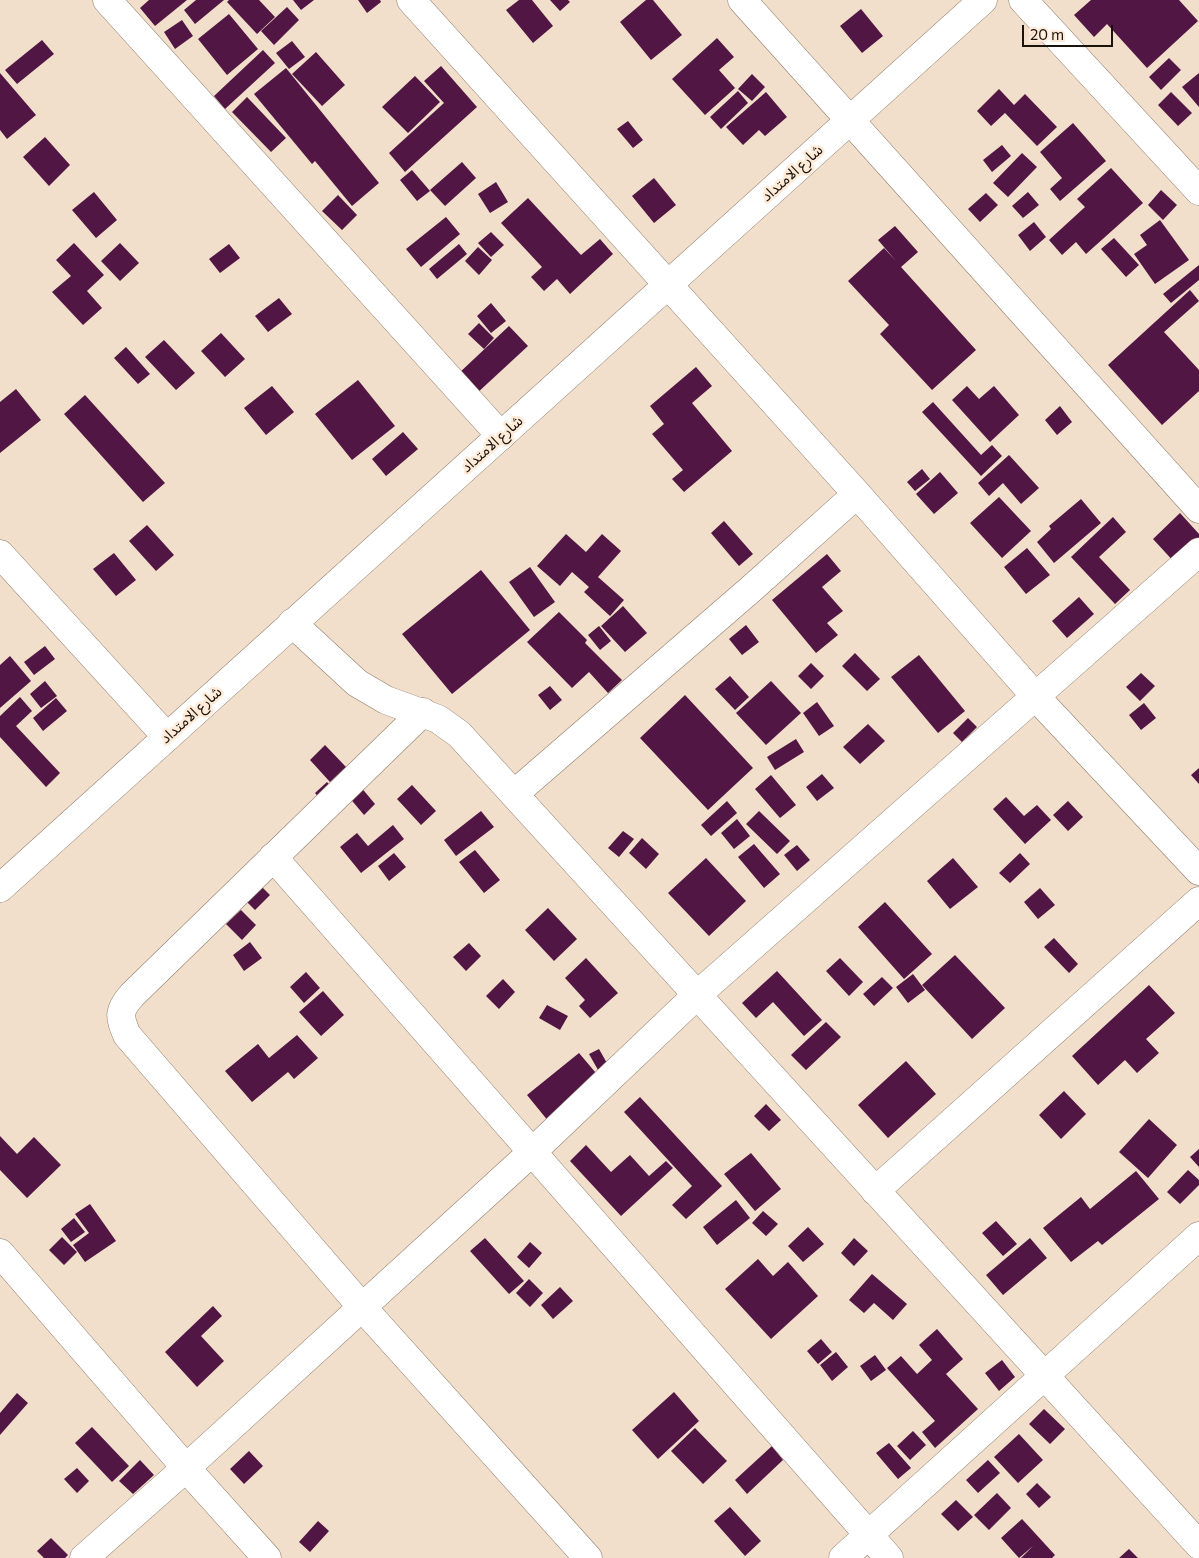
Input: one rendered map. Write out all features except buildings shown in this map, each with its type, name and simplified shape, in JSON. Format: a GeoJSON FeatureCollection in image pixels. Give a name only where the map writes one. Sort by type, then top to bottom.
{"type":"FeatureCollection","features":[{"type":"Feature","properties":{"kind":"street"},"geometry":{"type":"LineString","coordinates":[[107,0],[501,436]]}},
{"type":"Feature","properties":{"kind":"street"},"geometry":{"type":"LineString","coordinates":[[411,0],[857,494],[1035,696],[1199,871]]}},
{"type":"Feature","properties":{"kind":"street"},"geometry":{"type":"LineString","coordinates":[[742,0],[1199,508]]}},
{"type":"Feature","properties":{"kind":"street","name":"شارع الامتداد"},"geometry":{"type":"LineString","coordinates":[[0,888],[292,622],[501,436],[983,0]]}},
{"type":"Feature","properties":{"kind":"street"},"geometry":{"type":"LineString","coordinates":[[1022,0],[1199,192]]}},
{"type":"Feature","properties":{"kind":"street"},"geometry":{"type":"LineString","coordinates":[[514,794],[744,596],[857,494]]}},
{"type":"Feature","properties":{"kind":"street"},"geometry":{"type":"LineString","coordinates":[[84,1558],[186,1468],[531,1153],[697,995],[1199,552]]}},
{"type":"Feature","properties":{"kind":"street"},"geometry":{"type":"LineString","coordinates":[[0,554],[167,737]]}},
{"type":"Feature","properties":{"kind":"street"},"geometry":{"type":"LineString","coordinates":[[292,622],[356,683],[386,700],[423,712],[459,734],[1199,1545]]}},
{"type":"Feature","properties":{"kind":"street"},"geometry":{"type":"LineString","coordinates":[[423,712],[132,995],[123,1006],[120,1020],[127,1035],[362,1307],[588,1558]]}},
{"type":"Feature","properties":{"kind":"street"},"geometry":{"type":"LineString","coordinates":[[273,857],[531,1153],[889,1558]]}},
{"type":"Feature","properties":{"kind":"street"},"geometry":{"type":"LineString","coordinates":[[875,1191],[1199,901]]}},
{"type":"Feature","properties":{"kind":"street"},"geometry":{"type":"LineString","coordinates":[[843,1558],[1199,1236]]}},
{"type":"Feature","properties":{"kind":"street"},"geometry":{"type":"LineString","coordinates":[[0,1253],[186,1468],[267,1558]]}}]}
